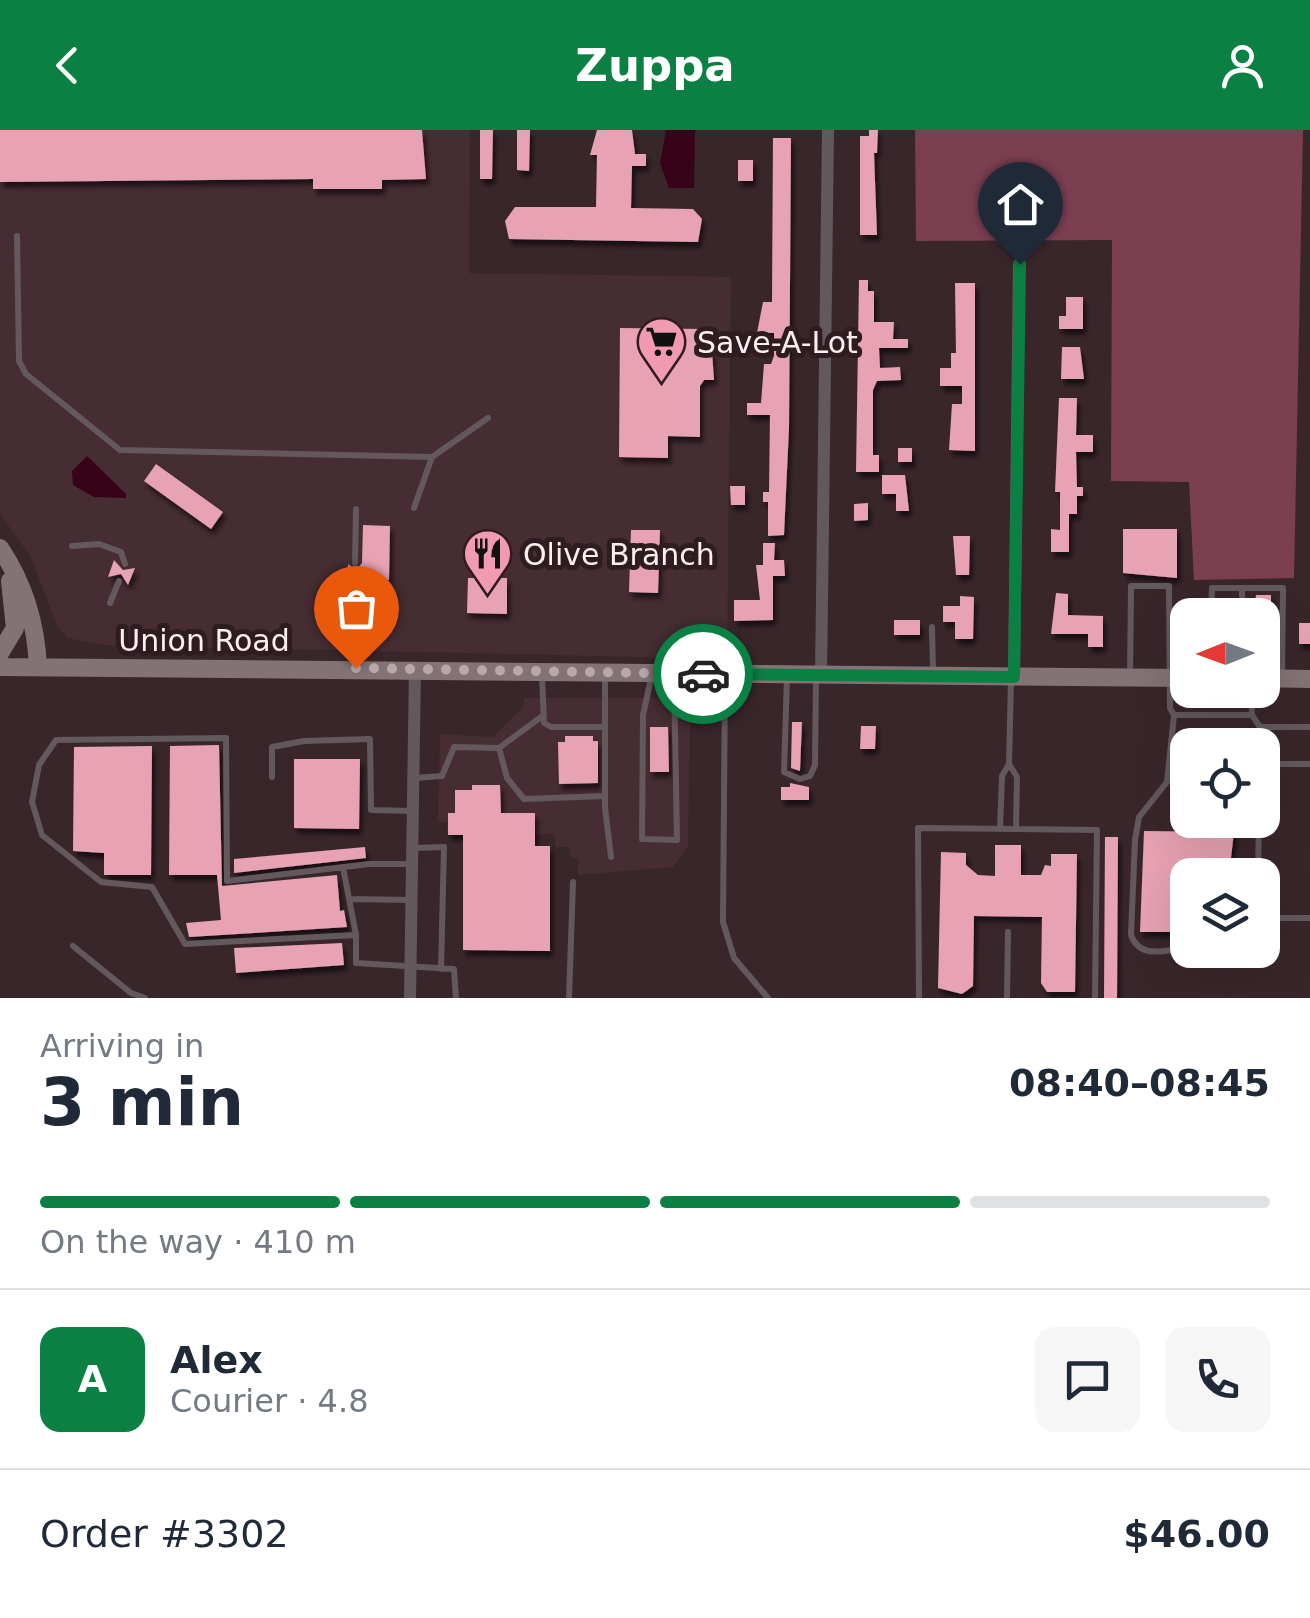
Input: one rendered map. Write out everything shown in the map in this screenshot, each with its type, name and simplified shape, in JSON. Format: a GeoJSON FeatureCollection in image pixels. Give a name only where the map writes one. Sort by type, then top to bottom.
{"type":"FeatureCollection","features":[{"type":"Feature","properties":{"kind":"main road"},"geometry":{"type":"LineString","coordinates":[[0,653],[15,628],[15,602],[1,550]]}},
{"type":"Feature","properties":{"kind":"main road"},"geometry":{"type":"LineString","coordinates":[[1,550],[15,570],[29,606],[38,667]]}},
{"type":"Feature","properties":{"kind":"main road","name":"Union Road"},"geometry":{"type":"LineString","coordinates":[[0,667],[1170,678]]}},
{"type":"Feature","properties":{"kind":"main road"},"geometry":{"type":"LineString","coordinates":[[1282,678],[1310,678]]}},
{"type":"Feature","properties":{"kind":"street"},"geometry":{"type":"LineString","coordinates":[[819,676],[828,130]]}},
{"type":"Feature","properties":{"kind":"street"},"geometry":{"type":"LineString","coordinates":[[1012,677],[1020,264]]}},
{"type":"Feature","properties":{"kind":"street"},"geometry":{"type":"LineString","coordinates":[[410,998],[415,668]]}},
{"type":"Feature","properties":{"kind":"lane"},"geometry":{"type":"LineString","coordinates":[[17,236],[19,361],[26,374],[120,450],[432,456],[488,418]]}},
{"type":"Feature","properties":{"kind":"lane"},"geometry":{"type":"LineString","coordinates":[[414,508],[432,456]]}},
{"type":"Feature","properties":{"kind":"lane"},"geometry":{"type":"LineString","coordinates":[[355,563],[356,509]]}},
{"type":"Feature","properties":{"kind":"lane"},"geometry":{"type":"LineString","coordinates":[[72,546],[110,546],[121,552],[125,564]]}},
{"type":"Feature","properties":{"kind":"lane"},"geometry":{"type":"LineString","coordinates":[[354,608],[355,580]]}},
{"type":"Feature","properties":{"kind":"lane"},"geometry":{"type":"LineString","coordinates":[[110,603],[120,582]]}},
{"type":"Feature","properties":{"kind":"lane"},"geometry":{"type":"LineString","coordinates":[[1130,678],[1131,586],[1169,586],[1170,598]]}},
{"type":"Feature","properties":{"kind":"lane"},"geometry":{"type":"LineString","coordinates":[[1212,598],[1212,588],[1283,588],[1282,678]]}},
{"type":"Feature","properties":{"kind":"lane"},"geometry":{"type":"LineString","coordinates":[[1242,588],[1242,598]]}},
{"type":"Feature","properties":{"kind":"lane"},"geometry":{"type":"LineString","coordinates":[[932,628],[933,677]]}},
{"type":"Feature","properties":{"kind":"lane"},"geometry":{"type":"LineString","coordinates":[[542,670],[542,718],[551,727],[604,727]]}},
{"type":"Feature","properties":{"kind":"lane"},"geometry":{"type":"LineString","coordinates":[[605,672],[605,796],[610,857]]}},
{"type":"Feature","properties":{"kind":"lane"},"geometry":{"type":"LineString","coordinates":[[652,673],[643,714],[642,839],[677,840],[674,673]]}},
{"type":"Feature","properties":{"kind":"lane"},"geometry":{"type":"LineString","coordinates":[[725,674],[722,922],[734,958],[768,998]]}},
{"type":"Feature","properties":{"kind":"lane"},"geometry":{"type":"LineString","coordinates":[[787,676],[784,772],[800,779],[810,776],[814,765],[819,676]]}},
{"type":"Feature","properties":{"kind":"lane"},"geometry":{"type":"LineString","coordinates":[[1000,829],[1002,776],[1009,764],[1012,677]]}},
{"type":"Feature","properties":{"kind":"lane"},"geometry":{"type":"LineString","coordinates":[[1170,708],[1174,715],[1167,782],[1139,817],[1134,840],[1131,935],[1136,947],[1144,952],[1170,950]]}},
{"type":"Feature","properties":{"kind":"lane"},"geometry":{"type":"LineString","coordinates":[[1252,708],[1260,727],[1310,727]]}},
{"type":"Feature","properties":{"kind":"lane"},"geometry":{"type":"LineString","coordinates":[[1174,715],[1252,715]]}},
{"type":"Feature","properties":{"kind":"lane"},"geometry":{"type":"LineString","coordinates":[[413,778],[442,776],[454,748],[499,748],[542,718]]}},
{"type":"Feature","properties":{"kind":"lane"},"geometry":{"type":"LineString","coordinates":[[356,935],[185,944],[152,887],[101,882],[42,835],[32,802],[39,765],[56,740],[226,738],[227,881],[343,867],[412,864]]}},
{"type":"Feature","properties":{"kind":"lane"},"geometry":{"type":"LineString","coordinates":[[272,777],[272,748],[304,741],[370,739],[371,810],[413,811]]}},
{"type":"Feature","properties":{"kind":"lane"},"geometry":{"type":"LineString","coordinates":[[499,748],[508,778],[524,799],[605,796]]}},
{"type":"Feature","properties":{"kind":"lane"},"geometry":{"type":"LineString","coordinates":[[1009,764],[1017,776],[1016,829]]}},
{"type":"Feature","properties":{"kind":"lane"},"geometry":{"type":"LineString","coordinates":[[1280,764],[1310,764]]}},
{"type":"Feature","properties":{"kind":"lane"},"geometry":{"type":"LineString","coordinates":[[919,998],[918,828],[1097,830],[1095,998]]}},
{"type":"Feature","properties":{"kind":"lane"},"geometry":{"type":"LineString","coordinates":[[412,848],[444,848],[441,968]]}},
{"type":"Feature","properties":{"kind":"lane"},"geometry":{"type":"LineString","coordinates":[[343,867],[356,935],[356,963],[454,970],[456,998]]}},
{"type":"Feature","properties":{"kind":"lane"},"geometry":{"type":"LineString","coordinates":[[569,998],[572,882]]}},
{"type":"Feature","properties":{"kind":"lane"},"geometry":{"type":"LineString","coordinates":[[350,899],[412,900]]}},
{"type":"Feature","properties":{"kind":"lane"},"geometry":{"type":"LineString","coordinates":[[1280,918],[1310,918]]}},
{"type":"Feature","properties":{"kind":"lane"},"geometry":{"type":"LineString","coordinates":[[1006,998],[1008,932]]}},
{"type":"Feature","properties":{"kind":"lane"},"geometry":{"type":"LineString","coordinates":[[74,946],[132,993],[146,998]]}},
{"type":"Feature","properties":{"kind":"shaded area"},"geometry":{"type":"Polygon","coordinates":[[[0,130],[470,130],[469,273],[731,277],[727,659],[105,645],[67,638],[57,626],[31,557],[0,514],[0,130]]]}},
{"type":"Feature","properties":{"kind":"shaded area"},"geometry":{"type":"Polygon","coordinates":[[[666,130],[695,130],[694,188],[669,188],[660,163],[666,130]]]}},
{"type":"Feature","properties":{"kind":"shaded area"},"geometry":{"type":"Polygon","coordinates":[[[915,130],[1303,130],[1294,578],[1194,580],[1189,482],[1111,481],[1112,240],[916,241],[915,130]]]}},
{"type":"Feature","properties":{"kind":"shaded area"},"geometry":{"type":"Polygon","coordinates":[[[87,456],[126,498],[94,497],[73,485],[72,471],[87,456]]]}},
{"type":"Feature","properties":{"kind":"shaded area"},"geometry":{"type":"Polygon","coordinates":[[[524,698],[681,698],[681,721],[690,722],[688,846],[673,867],[578,875],[578,858],[571,858],[569,847],[556,847],[554,834],[447,835],[447,822],[438,822],[440,734],[493,737],[523,707],[524,698]]]}},
{"type":"Feature","properties":{"kind":"building"},"geometry":{"type":"Polygon","coordinates":[[[0,130],[422,130],[426,179],[382,180],[382,189],[313,189],[313,179],[0,182],[0,130]]]}},
{"type":"Feature","properties":{"kind":"building"},"geometry":{"type":"Polygon","coordinates":[[[480,130],[493,130],[492,179],[480,179],[480,130]]]}},
{"type":"Feature","properties":{"kind":"building"},"geometry":{"type":"Polygon","coordinates":[[[517,130],[530,130],[529,171],[517,170],[517,130]]]}},
{"type":"Feature","properties":{"kind":"building"},"geometry":{"type":"Polygon","coordinates":[[[597,130],[632,130],[635,154],[646,154],[646,166],[632,166],[631,208],[693,209],[702,219],[698,242],[509,239],[505,221],[515,207],[596,207],[597,155],[590,155],[597,130]]]}},
{"type":"Feature","properties":{"kind":"building"},"geometry":{"type":"Polygon","coordinates":[[[869,130],[878,130],[874,153],[877,235],[860,235],[860,136],[869,136],[869,130]]]}},
{"type":"Feature","properties":{"kind":"building"},"geometry":{"type":"Polygon","coordinates":[[[773,138],[791,138],[789,428],[784,535],[768,536],[768,502],[763,502],[763,492],[769,492],[770,415],[747,415],[747,403],[761,403],[764,364],[771,364],[774,356],[774,333],[757,333],[763,302],[772,302],[773,138]]]}},
{"type":"Feature","properties":{"kind":"building"},"geometry":{"type":"Polygon","coordinates":[[[738,160],[753,160],[753,181],[738,181],[738,160]]]}},
{"type":"Feature","properties":{"kind":"building"},"geometry":{"type":"Polygon","coordinates":[[[859,280],[868,280],[868,291],[874,291],[874,322],[894,322],[893,339],[908,339],[908,348],[879,348],[880,368],[900,367],[901,380],[877,381],[873,390],[873,455],[879,455],[879,472],[856,472],[859,280]]]}},
{"type":"Feature","properties":{"kind":"building"},"geometry":{"type":"Polygon","coordinates":[[[955,283],[975,283],[975,451],[949,450],[952,404],[962,404],[962,386],[940,386],[940,368],[951,368],[951,353],[956,353],[955,283]]]}},
{"type":"Feature","properties":{"kind":"building"},"geometry":{"type":"Polygon","coordinates":[[[1066,297],[1083,297],[1083,329],[1059,329],[1059,316],[1066,316],[1066,297]]]}},
{"type":"Feature","properties":{"kind":"building"},"geometry":{"type":"Polygon","coordinates":[[[620,328],[704,329],[704,351],[712,352],[714,380],[704,380],[700,386],[700,437],[668,436],[668,458],[619,457],[620,328]]]}},
{"type":"Feature","properties":{"kind":"building"},"geometry":{"type":"Polygon","coordinates":[[[1062,347],[1080,347],[1084,379],[1061,379],[1062,347]]]}},
{"type":"Feature","properties":{"kind":"building"},"geometry":{"type":"Polygon","coordinates":[[[1059,398],[1077,398],[1076,435],[1093,435],[1093,452],[1076,452],[1077,487],[1083,487],[1083,496],[1077,496],[1077,514],[1069,514],[1069,552],[1051,552],[1051,529],[1060,530],[1060,492],[1055,492],[1059,398]]]}},
{"type":"Feature","properties":{"kind":"building"},"geometry":{"type":"Polygon","coordinates":[[[898,448],[912,448],[912,462],[898,462],[898,448]]]}},
{"type":"Feature","properties":{"kind":"building"},"geometry":{"type":"Polygon","coordinates":[[[156,464],[223,512],[211,529],[144,481],[156,464]]]}},
{"type":"Feature","properties":{"kind":"building"},"geometry":{"type":"Polygon","coordinates":[[[882,475],[905,475],[909,511],[896,511],[896,494],[882,494],[882,475]]]}},
{"type":"Feature","properties":{"kind":"building"},"geometry":{"type":"Polygon","coordinates":[[[730,486],[745,486],[745,505],[731,505],[730,486]]]}},
{"type":"Feature","properties":{"kind":"building"},"geometry":{"type":"Polygon","coordinates":[[[868,503],[868,520],[854,521],[854,504],[868,503]]]}},
{"type":"Feature","properties":{"kind":"building"},"geometry":{"type":"Polygon","coordinates":[[[363,525],[390,526],[389,580],[362,580],[354,573],[348,580],[348,564],[356,570],[362,563],[363,525]]]}},
{"type":"Feature","properties":{"kind":"building"},"geometry":{"type":"Polygon","coordinates":[[[1123,529],[1177,529],[1177,578],[1123,573],[1123,529]]]}},
{"type":"Feature","properties":{"kind":"building"},"geometry":{"type":"Polygon","coordinates":[[[631,530],[660,530],[658,593],[629,592],[631,530]]]}},
{"type":"Feature","properties":{"kind":"building"},"geometry":{"type":"Polygon","coordinates":[[[953,536],[970,536],[969,575],[956,575],[953,536]]]}},
{"type":"Feature","properties":{"kind":"building"},"geometry":{"type":"Polygon","coordinates":[[[763,543],[775,543],[774,560],[784,560],[785,576],[773,576],[773,620],[734,621],[734,600],[760,600],[756,565],[763,565],[763,543]]]}},
{"type":"Feature","properties":{"kind":"building"},"geometry":{"type":"Polygon","coordinates":[[[114,560],[123,570],[135,568],[128,585],[121,574],[108,577],[114,560]]]}},
{"type":"Feature","properties":{"kind":"building"},"geometry":{"type":"Polygon","coordinates":[[[468,578],[507,578],[507,614],[467,613],[468,578]]]}},
{"type":"Feature","properties":{"kind":"building"},"geometry":{"type":"Polygon","coordinates":[[[1056,593],[1068,594],[1068,615],[1103,616],[1103,647],[1088,647],[1088,634],[1051,634],[1056,593]]]}},
{"type":"Feature","properties":{"kind":"building"},"geometry":{"type":"Polygon","coordinates":[[[960,596],[974,597],[973,639],[955,639],[955,622],[943,622],[943,606],[960,606],[960,596]]]}},
{"type":"Feature","properties":{"kind":"building"},"geometry":{"type":"Polygon","coordinates":[[[894,620],[920,620],[920,635],[894,635],[894,620]]]}},
{"type":"Feature","properties":{"kind":"building"},"geometry":{"type":"Polygon","coordinates":[[[1299,623],[1310,623],[1310,644],[1299,644],[1299,623]]]}},
{"type":"Feature","properties":{"kind":"building"},"geometry":{"type":"Polygon","coordinates":[[[792,722],[802,722],[800,771],[791,768],[792,722]]]}},
{"type":"Feature","properties":{"kind":"building"},"geometry":{"type":"Polygon","coordinates":[[[861,726],[876,726],[875,749],[860,749],[861,726]]]}},
{"type":"Feature","properties":{"kind":"building"},"geometry":{"type":"Polygon","coordinates":[[[650,727],[668,727],[669,772],[650,772],[650,727]]]}},
{"type":"Feature","properties":{"kind":"building"},"geometry":{"type":"Polygon","coordinates":[[[565,736],[593,736],[593,741],[598,741],[598,783],[559,784],[558,742],[565,742],[565,736]]]}},
{"type":"Feature","properties":{"kind":"building"},"geometry":{"type":"Polygon","coordinates":[[[219,745],[222,886],[337,875],[340,911],[344,910],[347,927],[189,937],[186,923],[221,920],[217,875],[169,875],[170,746],[219,745]]]}},
{"type":"Feature","properties":{"kind":"building"},"geometry":{"type":"Polygon","coordinates":[[[152,746],[151,875],[104,875],[104,853],[73,851],[74,747],[152,746]]]}},
{"type":"Feature","properties":{"kind":"building"},"geometry":{"type":"Polygon","coordinates":[[[294,759],[360,759],[359,829],[294,828],[294,759]]]}},
{"type":"Feature","properties":{"kind":"building"},"geometry":{"type":"Polygon","coordinates":[[[790,783],[809,787],[809,800],[781,800],[781,787],[790,787],[790,783]]]}},
{"type":"Feature","properties":{"kind":"building"},"geometry":{"type":"Polygon","coordinates":[[[472,785],[500,785],[501,813],[535,813],[535,846],[550,846],[550,951],[463,950],[463,835],[448,835],[448,813],[455,813],[455,790],[472,790],[472,785]]]}},
{"type":"Feature","properties":{"kind":"building"},"geometry":{"type":"Polygon","coordinates":[[[1144,831],[1170,831],[1170,838],[1233,838],[1231,858],[1170,858],[1170,932],[1140,932],[1144,831]]]}},
{"type":"Feature","properties":{"kind":"building"},"geometry":{"type":"Polygon","coordinates":[[[1105,837],[1118,837],[1117,998],[1104,998],[1105,837]]]}},
{"type":"Feature","properties":{"kind":"building"},"geometry":{"type":"Polygon","coordinates":[[[995,845],[1021,845],[1021,875],[1041,875],[1045,865],[1051,866],[1051,854],[1077,854],[1075,992],[1047,992],[1041,983],[1042,917],[974,916],[973,986],[962,994],[938,988],[941,852],[966,853],[966,865],[978,875],[995,876],[995,845]]]}},
{"type":"Feature","properties":{"kind":"building"},"geometry":{"type":"Polygon","coordinates":[[[365,847],[366,858],[234,873],[234,859],[365,847]]]}},
{"type":"Feature","properties":{"kind":"building"},"geometry":{"type":"Polygon","coordinates":[[[342,943],[344,965],[236,973],[234,948],[342,943]]]}},
{"type":"Feature","properties":{"kind":"way so far"},"geometry":{"type":"LineString","coordinates":[[356,668],[703,674]]}},
{"type":"Feature","properties":{"kind":"place","name":"Save-A-Lot"},"geometry":{"type":"Point","coordinates":[662,384]}},
{"type":"Feature","properties":{"kind":"place","name":"Olive Branch"},"geometry":{"type":"Point","coordinates":[488,596]}},
{"type":"Feature","properties":{"kind":"route"},"geometry":{"type":"LineString","coordinates":[[703,674],[1014,677],[1020,264]]}}]}
